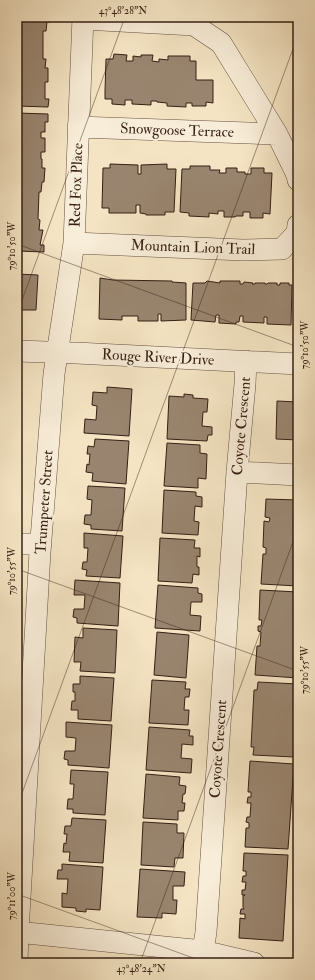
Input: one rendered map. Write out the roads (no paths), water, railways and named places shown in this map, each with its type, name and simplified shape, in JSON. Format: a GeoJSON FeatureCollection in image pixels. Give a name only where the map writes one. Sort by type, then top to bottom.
{"type":"FeatureCollection","features":[{"type":"Feature","properties":{"kind":"street","name":"Red Fox Place"},"geometry":{"type":"LineString","coordinates":[[57,352],[74,243],[83,18]]}},
{"type":"Feature","properties":{"kind":"street"},"geometry":{"type":"LineString","coordinates":[[83,18],[194,25],[221,43],[277,134],[298,175],[298,180]]}},
{"type":"Feature","properties":{"kind":"street","name":"Snowgoose Terrace"},"geometry":{"type":"LineString","coordinates":[[78,127],[277,134]]}},
{"type":"Feature","properties":{"kind":"street","name":"Mountain Lion Trail"},"geometry":{"type":"LineString","coordinates":[[74,243],[243,250],[282,249],[297,233],[298,225]]}},
{"type":"Feature","properties":{"kind":"street","name":"Rouge River Drive"},"geometry":{"type":"LineString","coordinates":[[17,352],[57,352],[298,364]]}},
{"type":"Feature","properties":{"kind":"street","name":"Trumpeter Street"},"geometry":{"type":"LineString","coordinates":[[17,963],[23,741],[57,352]]}},
{"type":"Feature","properties":{"kind":"street","name":"Coyote Crescent"},"geometry":{"type":"LineString","coordinates":[[203,950],[206,932],[237,472],[246,361]]}},
{"type":"Feature","properties":{"kind":"street"},"geometry":{"type":"LineString","coordinates":[[237,472],[298,475]]}},
{"type":"Feature","properties":{"kind":"street"},"geometry":{"type":"LineString","coordinates":[[17,544],[41,544]]}},
{"type":"Feature","properties":{"kind":"street"},"geometry":{"type":"LineString","coordinates":[[17,932],[203,950],[254,963]]}}]}
